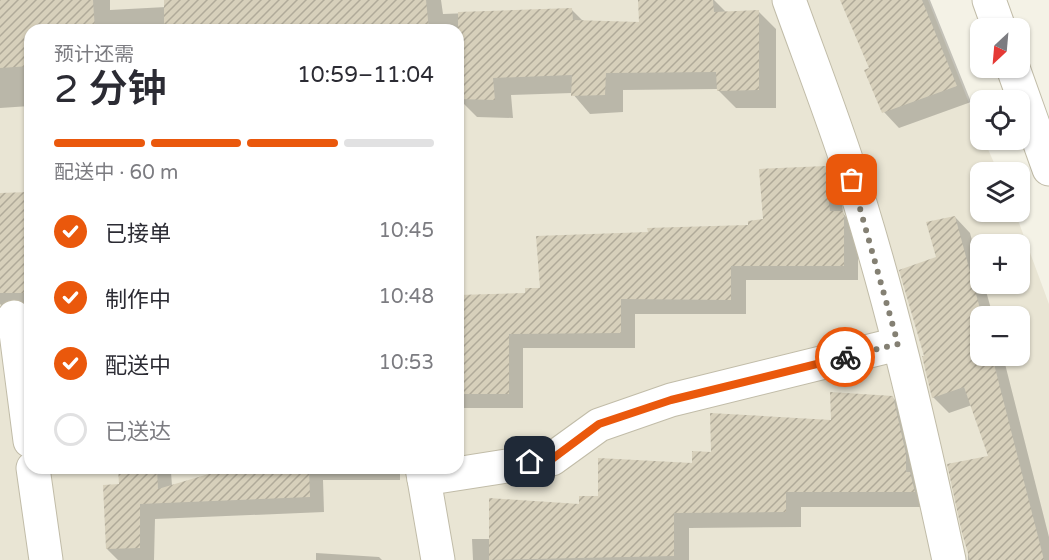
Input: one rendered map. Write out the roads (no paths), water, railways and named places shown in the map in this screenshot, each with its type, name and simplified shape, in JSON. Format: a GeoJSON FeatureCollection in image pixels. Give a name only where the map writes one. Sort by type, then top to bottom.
{"type":"FeatureCollection","features":[{"type":"Feature","properties":{"kind":"street"},"geometry":{"type":"LineString","coordinates":[[789,0],[846,160],[898,344],[949,560]]}},
{"type":"Feature","properties":{"kind":"street"},"geometry":{"type":"LineString","coordinates":[[989,0],[995,18]]}},
{"type":"Feature","properties":{"kind":"street"},"geometry":{"type":"LineString","coordinates":[[1017,78],[1049,169]]}},
{"type":"Feature","properties":{"kind":"street"},"geometry":{"type":"LineString","coordinates":[[14,317],[24,374]]}},
{"type":"Feature","properties":{"kind":"street"},"geometry":{"type":"LineString","coordinates":[[464,469],[552,459],[599,424],[671,400],[898,344]]}},
{"type":"Feature","properties":{"kind":"street"},"geometry":{"type":"LineString","coordinates":[[34,474],[46,560]]}},
{"type":"Feature","properties":{"kind":"street"},"geometry":{"type":"LineString","coordinates":[[423,474],[438,560]]}}]}
